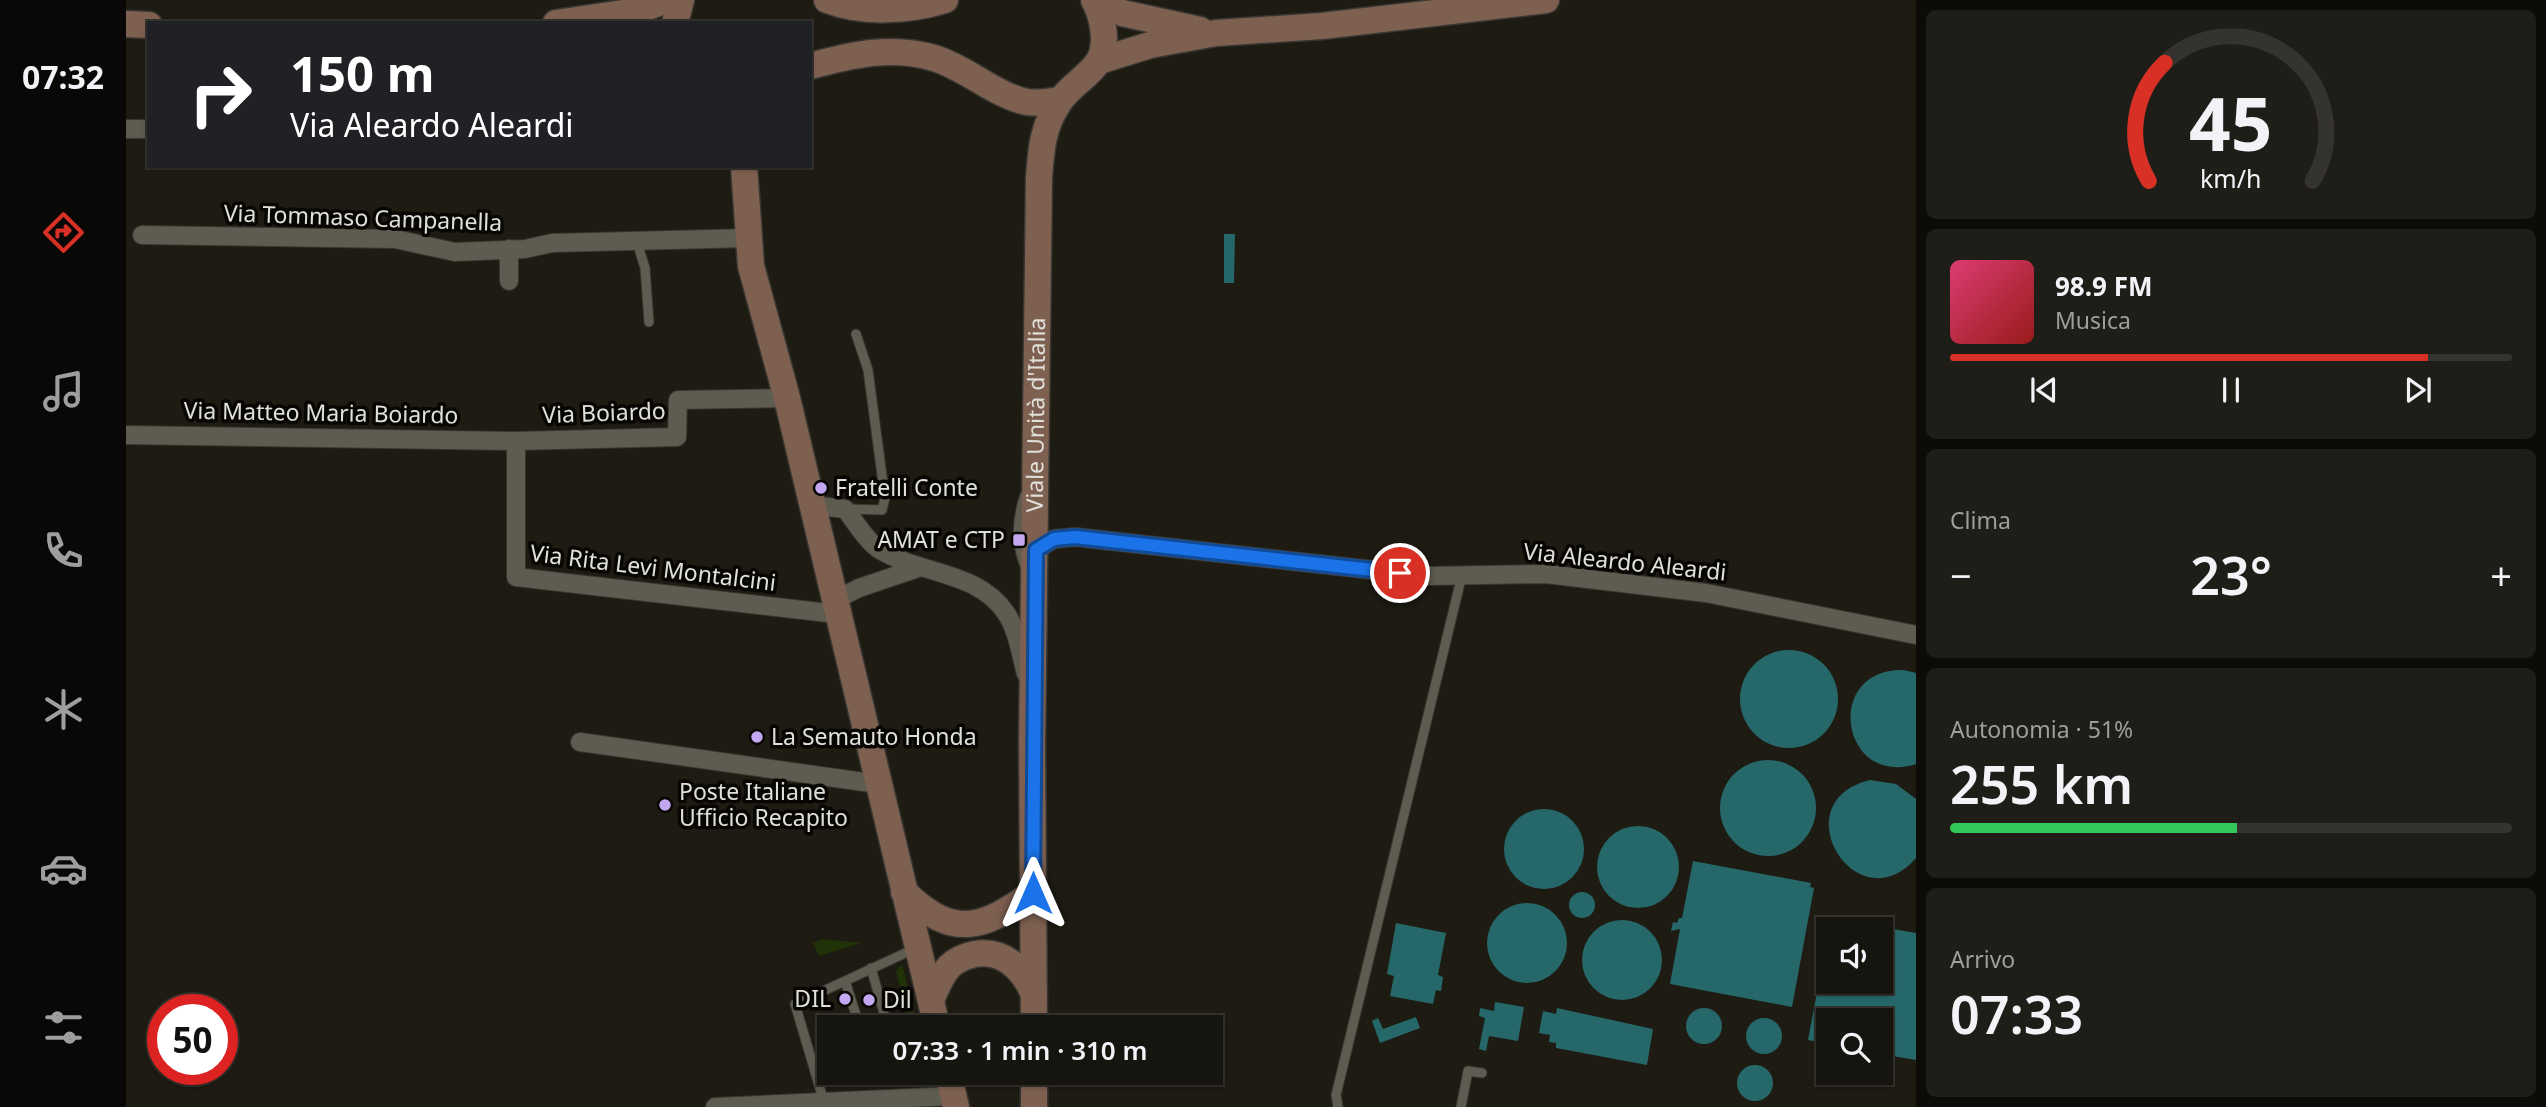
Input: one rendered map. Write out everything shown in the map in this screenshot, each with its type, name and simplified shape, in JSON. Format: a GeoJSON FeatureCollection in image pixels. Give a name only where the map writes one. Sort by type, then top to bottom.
{"type":"FeatureCollection","features":[{"type":"Feature","properties":{"kind":"main road"},"geometry":{"type":"LineString","coordinates":[[568,21],[637,10],[666,0]]}},
{"type":"Feature","properties":{"kind":"main road"},"geometry":{"type":"LineString","coordinates":[[676,21],[681,0]]}},
{"type":"Feature","properties":{"kind":"main road"},"geometry":{"type":"LineString","coordinates":[[827,0],[863,8],[909,8],[945,0]]}},
{"type":"Feature","properties":{"kind":"main road"},"geometry":{"type":"LineString","coordinates":[[1097,0],[1122,13],[1216,33]]}},
{"type":"Feature","properties":{"kind":"main road"},"geometry":{"type":"LineString","coordinates":[[1097,0],[1104,34],[1099,61],[1150,45],[1216,33],[1322,26],[1546,0]]}},
{"type":"Feature","properties":{"kind":"main road"},"geometry":{"type":"LineString","coordinates":[[126,24],[147,24]]}},
{"type":"Feature","properties":{"kind":"main road"},"geometry":{"type":"LineString","coordinates":[[812,66],[881,51],[932,57],[972,73],[1010,96],[1030,103],[1060,100]]}},
{"type":"Feature","properties":{"kind":"main road","name":"Viale Unità d'Italia"},"geometry":{"type":"LineString","coordinates":[[1034,1015],[1034,472],[1039,178],[1042,135],[1060,100],[1099,61]]}},
{"type":"Feature","properties":{"kind":"main road"},"geometry":{"type":"LineString","coordinates":[[744,168],[751,267],[787,398],[934,1015]]}},
{"type":"Feature","properties":{"kind":"main road"},"geometry":{"type":"LineString","coordinates":[[904,892],[932,915],[956,923],[979,925],[1010,911],[1033,893]]}},
{"type":"Feature","properties":{"kind":"main road"},"geometry":{"type":"LineString","coordinates":[[931,1000],[950,965],[961,957],[995,953],[1015,964],[1028,980],[1034,996]]}},
{"type":"Feature","properties":{"kind":"main road"},"geometry":{"type":"LineString","coordinates":[[1034,1085],[1034,1107]]}},
{"type":"Feature","properties":{"kind":"street"},"geometry":{"type":"LineString","coordinates":[[126,129],[147,130]]}},
{"type":"Feature","properties":{"kind":"street","name":"Via Tommaso Campanella"},"geometry":{"type":"LineString","coordinates":[[142,235],[395,240],[455,252],[552,243],[749,238]]}},
{"type":"Feature","properties":{"kind":"street"},"geometry":{"type":"LineString","coordinates":[[509,249],[509,281]]}},
{"type":"Feature","properties":{"kind":"street","name":"Via Boiardo"},"geometry":{"type":"LineString","coordinates":[[516,441],[677,437],[678,400],[787,398]]}},
{"type":"Feature","properties":{"kind":"street","name":"Via Matteo Maria Boiardo"},"geometry":{"type":"LineString","coordinates":[[126,435],[516,441]]}},
{"type":"Feature","properties":{"kind":"street","name":"Via Rita Levi Montalcini"},"geometry":{"type":"LineString","coordinates":[[516,441],[516,577],[835,608]]}},
{"type":"Feature","properties":{"kind":"street"},"geometry":{"type":"LineString","coordinates":[[811,505],[845,509],[877,548],[918,568],[954,576],[984,589],[1007,614],[1033,698]]}},
{"type":"Feature","properties":{"kind":"street","name":"Via Aleardo Aleardi"},"geometry":{"type":"LineString","coordinates":[[1036,550],[1054,539],[1075,537],[1427,576],[1546,574],[1706,593],[1916,635]]}},
{"type":"Feature","properties":{"kind":"street"},"geometry":{"type":"LineString","coordinates":[[835,608],[859,588],[918,568]]}},
{"type":"Feature","properties":{"kind":"street"},"geometry":{"type":"LineString","coordinates":[[580,742],[878,784]]}},
{"type":"Feature","properties":{"kind":"street"},"geometry":{"type":"LineString","coordinates":[[715,1107],[953,1092]]}},
{"type":"Feature","properties":{"kind":"lane"},"geometry":{"type":"LineString","coordinates":[[637,242],[645,268],[649,322]]}},
{"type":"Feature","properties":{"kind":"lane"},"geometry":{"type":"LineString","coordinates":[[845,509],[882,510],[885,498],[867,370],[856,334]]}},
{"type":"Feature","properties":{"kind":"lane"},"geometry":{"type":"LineString","coordinates":[[1034,472],[1019,512],[1018,551],[1035,590]]}},
{"type":"Feature","properties":{"kind":"lane"},"geometry":{"type":"LineString","coordinates":[[1338,1107],[1336,1095],[1463,574]]}},
{"type":"Feature","properties":{"kind":"lane"},"geometry":{"type":"LineString","coordinates":[[824,1102],[795,1004],[918,948]]}},
{"type":"Feature","properties":{"kind":"lane"},"geometry":{"type":"LineString","coordinates":[[871,968],[885,1015]]}},
{"type":"Feature","properties":{"kind":"lane"},"geometry":{"type":"LineString","coordinates":[[845,981],[856,1015]]}},
{"type":"Feature","properties":{"kind":"lane"},"geometry":{"type":"LineString","coordinates":[[1461,1107],[1468,1071],[1482,1073]]}},
{"type":"Feature","properties":{"kind":"green space"},"geometry":{"type":"Polygon","coordinates":[[[823,939],[861,943],[819,956],[813,943],[823,939]]]}},
{"type":"Feature","properties":{"kind":"green space"},"geometry":{"type":"Polygon","coordinates":[[[902,964],[914,1015],[907,1015],[896,971],[902,964]]]}},
{"type":"Feature","properties":{"kind":"water"},"geometry":{"type":"Polygon","coordinates":[[[1224,234],[1235,234],[1234,283],[1224,283],[1224,234]]]}},
{"type":"Feature","properties":{"kind":"water"},"geometry":{"type":"Polygon","coordinates":[[[1789,650],[1808,654],[1823,665],[1834,680],[1838,699],[1834,718],[1823,733],[1808,744],[1789,748],[1770,744],[1755,733],[1744,718],[1740,699],[1744,680],[1755,665],[1770,654],[1789,650]]]}},
{"type":"Feature","properties":{"kind":"water"},"geometry":{"type":"Polygon","coordinates":[[[1904,670],[1916,673],[1916,764],[1891,767],[1871,759],[1858,744],[1851,725],[1852,705],[1861,687],[1878,674],[1904,670]]]}},
{"type":"Feature","properties":{"kind":"water"},"geometry":{"type":"Polygon","coordinates":[[[1768,760],[1787,763],[1802,774],[1813,789],[1816,808],[1813,827],[1802,842],[1787,853],[1768,856],[1749,853],[1734,842],[1723,827],[1720,808],[1723,789],[1734,774],[1749,763],[1768,760]]]}},
{"type":"Feature","properties":{"kind":"water"},"geometry":{"type":"Polygon","coordinates":[[[1870,780],[1896,784],[1916,799],[1916,858],[1893,875],[1871,878],[1852,869],[1837,853],[1829,832],[1831,811],[1844,792],[1870,780]]]}},
{"type":"Feature","properties":{"kind":"water"},"geometry":{"type":"Polygon","coordinates":[[[1536,809],[1552,809],[1566,815],[1578,827],[1584,841],[1584,857],[1578,871],[1566,883],[1552,889],[1536,889],[1522,883],[1510,871],[1504,857],[1504,841],[1510,827],[1522,815],[1536,809]]]}},
{"type":"Feature","properties":{"kind":"water"},"geometry":{"type":"Polygon","coordinates":[[[1638,826],[1654,829],[1667,838],[1676,851],[1679,867],[1676,883],[1667,896],[1654,905],[1638,908],[1622,905],[1609,896],[1600,883],[1597,867],[1600,851],[1609,838],[1622,829],[1638,826]]]}},
{"type":"Feature","properties":{"kind":"water"},"geometry":{"type":"Polygon","coordinates":[[[1693,861],[1811,883],[1810,887],[1814,888],[1792,1007],[1670,984],[1680,929],[1671,931],[1673,922],[1677,923],[1679,918],[1682,918],[1693,861]]]}},
{"type":"Feature","properties":{"kind":"water"},"geometry":{"type":"Polygon","coordinates":[[[1582,892],[1591,896],[1595,905],[1591,914],[1582,918],[1573,914],[1569,905],[1573,896],[1582,892]]]}},
{"type":"Feature","properties":{"kind":"water"},"geometry":{"type":"Polygon","coordinates":[[[1519,903],[1535,903],[1556,914],[1567,935],[1567,951],[1556,972],[1535,983],[1519,983],[1505,977],[1493,965],[1487,951],[1487,935],[1493,921],[1505,909],[1519,903]]]}},
{"type":"Feature","properties":{"kind":"water"},"geometry":{"type":"Polygon","coordinates":[[[1614,920],[1630,920],[1651,931],[1662,952],[1662,968],[1651,989],[1630,1000],[1614,1000],[1600,994],[1588,982],[1582,968],[1582,952],[1588,938],[1600,926],[1614,920]]]}},
{"type":"Feature","properties":{"kind":"water"},"geometry":{"type":"Polygon","coordinates":[[[1396,923],[1446,933],[1438,975],[1443,977],[1441,991],[1436,990],[1433,1004],[1390,996],[1394,976],[1387,974],[1396,923]]]}},
{"type":"Feature","properties":{"kind":"water"},"geometry":{"type":"Polygon","coordinates":[[[1893,929],[1916,933],[1916,1060],[1893,1056],[1893,1008],[1816,1008],[1816,1042],[1808,1040],[1817,994],[1893,994],[1893,929]]]}},
{"type":"Feature","properties":{"kind":"water"},"geometry":{"type":"Polygon","coordinates":[[[1495,1002],[1524,1007],[1518,1041],[1489,1036],[1486,1051],[1479,1049],[1485,1018],[1479,1016],[1480,1008],[1494,1011],[1495,1002]]]}},
{"type":"Feature","properties":{"kind":"water"},"geometry":{"type":"Polygon","coordinates":[[[1557,1008],[1653,1029],[1647,1065],[1556,1048],[1556,1043],[1549,1042],[1550,1035],[1539,1033],[1543,1011],[1556,1014],[1557,1008]]]}},
{"type":"Feature","properties":{"kind":"water"},"geometry":{"type":"Polygon","coordinates":[[[1704,1008],[1717,1013],[1722,1026],[1717,1039],[1704,1044],[1691,1039],[1686,1026],[1691,1013],[1704,1008]]]}},
{"type":"Feature","properties":{"kind":"water"},"geometry":{"type":"Polygon","coordinates":[[[1416,1017],[1420,1028],[1380,1043],[1372,1021],[1378,1018],[1383,1029],[1416,1017]]]}},
{"type":"Feature","properties":{"kind":"water"},"geometry":{"type":"Polygon","coordinates":[[[1764,1018],[1777,1023],[1782,1036],[1777,1049],[1764,1054],[1751,1049],[1746,1036],[1751,1023],[1764,1018]]]}},
{"type":"Feature","properties":{"kind":"water"},"geometry":{"type":"Polygon","coordinates":[[[1755,1065],[1768,1070],[1773,1083],[1768,1096],[1755,1101],[1742,1096],[1737,1083],[1742,1070],[1755,1065]]]}},
{"type":"Feature","properties":{"kind":"place","name":"Fratelli Conte"},"geometry":{"type":"Point","coordinates":[821,488]}},
{"type":"Feature","properties":{"kind":"place","name":"AMAT e CTP"},"geometry":{"type":"Point","coordinates":[1019,540]}},
{"type":"Feature","properties":{"kind":"place","name":"La Semauto Honda"},"geometry":{"type":"Point","coordinates":[757,737]}},
{"type":"Feature","properties":{"kind":"place","name":"Poste Italiane Ufficio Recapito"},"geometry":{"type":"Point","coordinates":[665,805]}},
{"type":"Feature","properties":{"kind":"place","name":"DIL"},"geometry":{"type":"Point","coordinates":[845,999]}},
{"type":"Feature","properties":{"kind":"place","name":"Dil"},"geometry":{"type":"Point","coordinates":[869,1000]}},
{"type":"Feature","properties":{"kind":"route"},"geometry":{"type":"LineString","coordinates":[[1033,893],[1032,743],[1036,550],[1054,539],[1075,537],[1400,573]]}}]}
